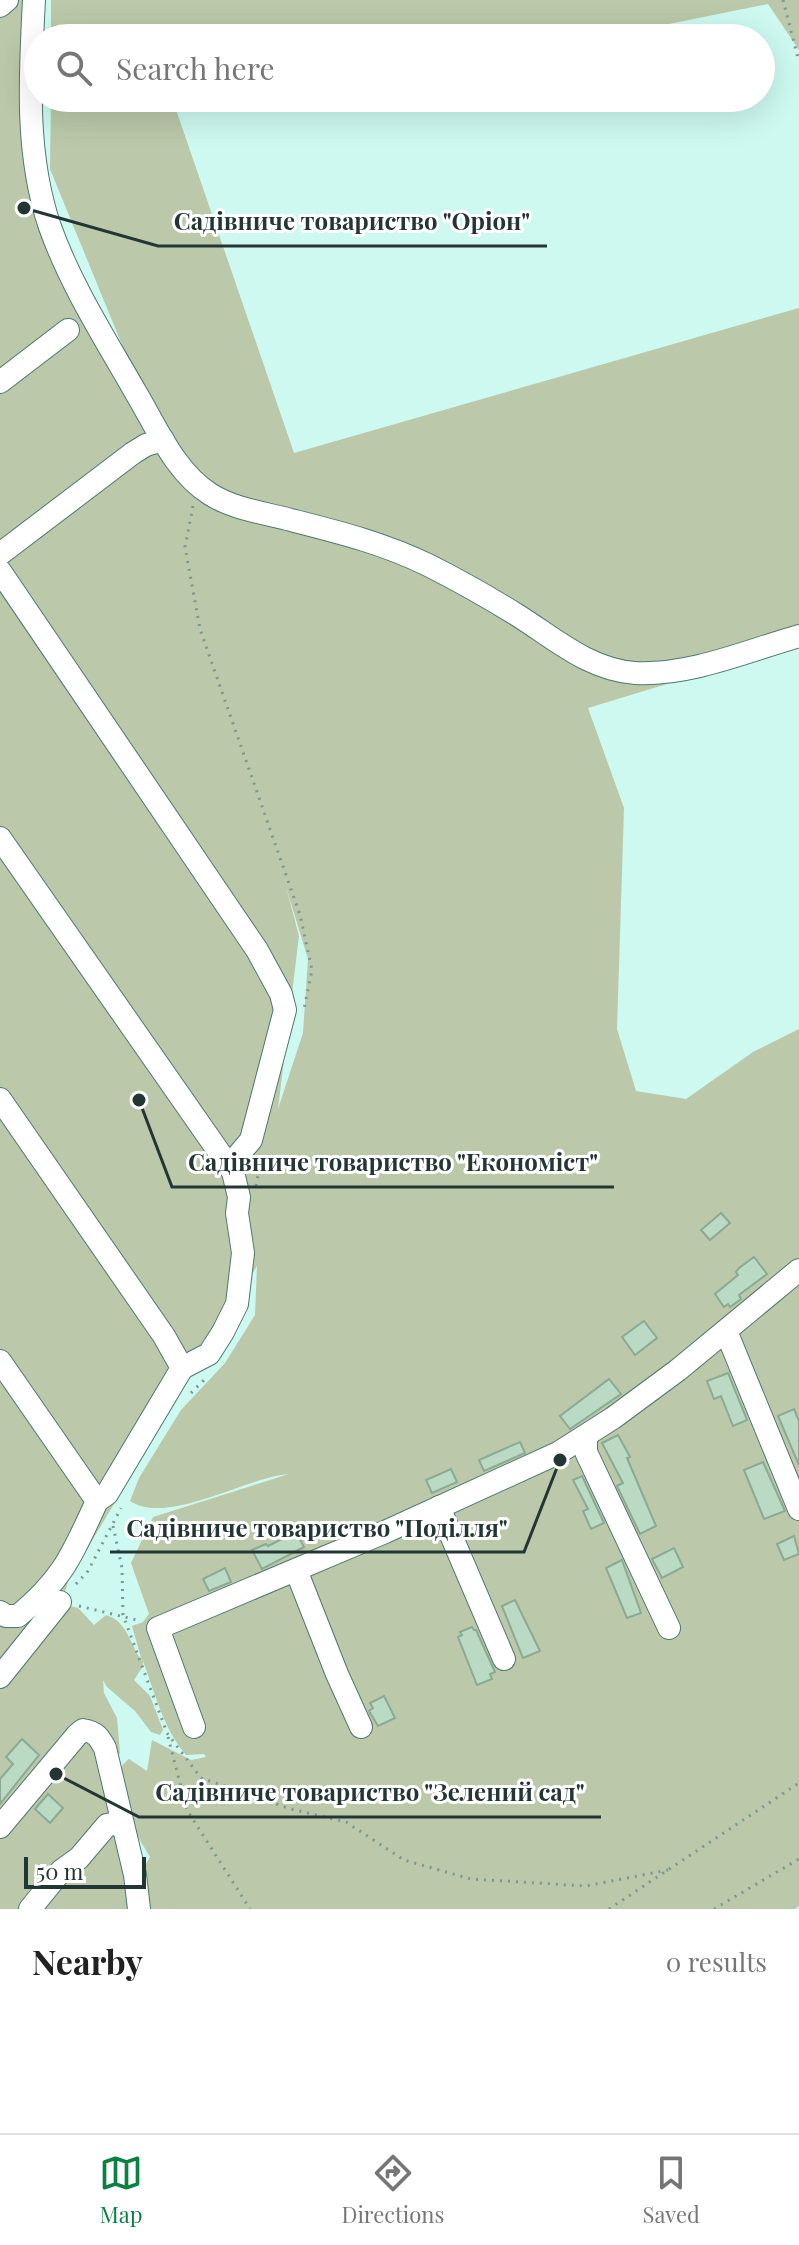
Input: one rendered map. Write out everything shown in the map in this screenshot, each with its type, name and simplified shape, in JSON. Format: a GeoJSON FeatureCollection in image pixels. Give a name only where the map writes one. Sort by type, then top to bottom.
{"type":"FeatureCollection","features":[{"type":"Feature","properties":{"kind":"street"},"geometry":{"type":"LineString","coordinates":[[0,6],[7,0]]}},
{"type":"Feature","properties":{"kind":"street"},"geometry":{"type":"LineString","coordinates":[[33,24],[34,0]]}},
{"type":"Feature","properties":{"kind":"street"},"geometry":{"type":"LineString","coordinates":[[30,112],[30,125],[50,226],[76,285],[163,440],[187,476],[211,495],[397,551],[497,603],[575,654],[606,667],[634,673],[668,671],[799,636]]}},
{"type":"Feature","properties":{"kind":"street"},"geometry":{"type":"LineString","coordinates":[[0,382],[68,330]]}},
{"type":"Feature","properties":{"kind":"street"},"geometry":{"type":"LineString","coordinates":[[0,554],[133,453],[163,440]]}},
{"type":"Feature","properties":{"kind":"street"},"geometry":{"type":"LineString","coordinates":[[0,571],[257,950],[281,994],[285,1010],[251,1140],[229,1166]]}},
{"type":"Feature","properties":{"kind":"street"},"geometry":{"type":"LineString","coordinates":[[0,838],[229,1166],[239,1197],[237,1213],[243,1253],[237,1304],[223,1332],[209,1354],[182,1368],[107,1494],[97,1501],[66,1566],[50,1588],[18,1616],[6,1616],[0,1612]]}},
{"type":"Feature","properties":{"kind":"street"},"geometry":{"type":"LineString","coordinates":[[0,1099],[164,1336],[182,1368]]}},
{"type":"Feature","properties":{"kind":"street"},"geometry":{"type":"LineString","coordinates":[[194,1727],[158,1628],[558,1453],[667,1378],[799,1270]]}},
{"type":"Feature","properties":{"kind":"street"},"geometry":{"type":"LineString","coordinates":[[726,1331],[799,1509]]}},
{"type":"Feature","properties":{"kind":"street"},"geometry":{"type":"LineString","coordinates":[[0,1361],[97,1501]]}},
{"type":"Feature","properties":{"kind":"street"},"geometry":{"type":"LineString","coordinates":[[586,1436],[586,1452],[669,1628]]}},
{"type":"Feature","properties":{"kind":"street"},"geometry":{"type":"LineString","coordinates":[[439,1507],[504,1659]]}},
{"type":"Feature","properties":{"kind":"street"},"geometry":{"type":"LineString","coordinates":[[296,1570],[361,1727]]}},
{"type":"Feature","properties":{"kind":"street"},"geometry":{"type":"LineString","coordinates":[[0,1677],[60,1602]]}},
{"type":"Feature","properties":{"kind":"street"},"geometry":{"type":"LineString","coordinates":[[0,1827],[83,1730],[92,1731],[105,1748],[135,1875],[139,1909]]}},
{"type":"Feature","properties":{"kind":"street"},"geometry":{"type":"LineString","coordinates":[[30,1909],[61,1871],[79,1858],[107,1825],[121,1823]]}},
{"type":"Feature","properties":{"kind":"path"},"geometry":{"type":"LineString","coordinates":[[783,0],[799,62]]}},
{"type":"Feature","properties":{"kind":"path"},"geometry":{"type":"LineString","coordinates":[[204,489],[192,506],[185,547],[200,629],[300,915],[312,970],[303,1013]]}},
{"type":"Feature","properties":{"kind":"path"},"geometry":{"type":"LineString","coordinates":[[254,1191],[263,1149]]}},
{"type":"Feature","properties":{"kind":"path"},"geometry":{"type":"LineString","coordinates":[[185,1399],[206,1378]]}},
{"type":"Feature","properties":{"kind":"path"},"geometry":{"type":"LineString","coordinates":[[60,1602],[88,1571],[113,1526],[124,1498]]}},
{"type":"Feature","properties":{"kind":"path"},"geometry":{"type":"LineString","coordinates":[[113,1526],[122,1568],[123,1615],[167,1733],[187,1810],[250,1909]]}},
{"type":"Feature","properties":{"kind":"path"},"geometry":{"type":"LineString","coordinates":[[60,1602],[123,1615],[158,1628]]}},
{"type":"Feature","properties":{"kind":"path"},"geometry":{"type":"LineString","coordinates":[[167,1733],[201,1778],[291,1809],[346,1822],[404,1860],[471,1879],[586,1886],[668,1870]]}},
{"type":"Feature","properties":{"kind":"path"},"geometry":{"type":"LineString","coordinates":[[609,1909],[799,1783]]}},
{"type":"Feature","properties":{"kind":"path"},"geometry":{"type":"LineString","coordinates":[[714,1909],[799,1859]]}},
{"type":"Feature","properties":{"kind":"green space"},"geometry":{"type":"Polygon","coordinates":[[[0,0],[37,0],[36,24],[24,24],[24,112],[33,112],[32,159],[65,256],[136,394],[163,461],[152,418],[50,169],[51,112],[177,112],[294,453],[799,308],[799,644],[588,708],[624,808],[617,1029],[636,1091],[686,1099],[753,1052],[799,1029],[799,1906],[795,1909],[151,1909],[140,1875],[150,1857],[119,1793],[121,1768],[129,1759],[147,1771],[152,1740],[191,1760],[206,1757],[204,1754],[186,1755],[178,1745],[160,1710],[143,1661],[134,1680],[150,1696],[163,1730],[160,1735],[151,1732],[135,1711],[103,1680],[104,1693],[117,1718],[120,1753],[116,1757],[99,1724],[145,1909],[0,1909],[0,0]],[[286,887],[299,936],[278,1109],[303,1033],[308,959],[286,887]],[[257,1266],[69,1579],[61,1604],[78,1608],[94,1625],[106,1615],[113,1618],[124,1628],[142,1661],[132,1626],[143,1622],[149,1614],[131,1563],[153,1517],[289,1474],[165,1508],[146,1507],[130,1501],[139,1478],[181,1410],[225,1363],[255,1315],[257,1266]]]}},
{"type":"Feature","properties":{"kind":"green space"},"geometry":{"type":"Polygon","coordinates":[[[51,0],[799,0],[799,50],[768,4],[669,24],[51,24],[51,0]]]}},
{"type":"Feature","properties":{"kind":"building"},"geometry":{"type":"Polygon","coordinates":[[[721,1213],[730,1223],[710,1240],[701,1230],[721,1213]]]}},
{"type":"Feature","properties":{"kind":"building"},"geometry":{"type":"Polygon","coordinates":[[[754,1257],[767,1274],[739,1295],[741,1299],[730,1307],[728,1304],[724,1307],[715,1294],[754,1257]]]}},
{"type":"Feature","properties":{"kind":"building"},"geometry":{"type":"Polygon","coordinates":[[[644,1321],[657,1338],[635,1355],[622,1337],[644,1321]]]}},
{"type":"Feature","properties":{"kind":"building"},"geometry":{"type":"Polygon","coordinates":[[[728,1373],[747,1420],[733,1426],[721,1396],[714,1399],[707,1381],[728,1373]]]}},
{"type":"Feature","properties":{"kind":"building"},"geometry":{"type":"Polygon","coordinates":[[[609,1379],[621,1394],[570,1429],[560,1416],[609,1379]]]}},
{"type":"Feature","properties":{"kind":"building"},"geometry":{"type":"Polygon","coordinates":[[[794,1409],[799,1421],[799,1465],[778,1416],[794,1409]]]}},
{"type":"Feature","properties":{"kind":"building"},"geometry":{"type":"Polygon","coordinates":[[[618,1435],[630,1457],[627,1458],[656,1526],[640,1534],[617,1486],[623,1483],[602,1443],[618,1435]]]}},
{"type":"Feature","properties":{"kind":"building"},"geometry":{"type":"Polygon","coordinates":[[[520,1442],[525,1453],[484,1471],[479,1460],[520,1442]]]}},
{"type":"Feature","properties":{"kind":"building"},"geometry":{"type":"Polygon","coordinates":[[[763,1462],[785,1511],[764,1519],[744,1470],[763,1462]]]}},
{"type":"Feature","properties":{"kind":"building"},"geometry":{"type":"Polygon","coordinates":[[[451,1469],[457,1482],[432,1493],[426,1480],[451,1469]]]}},
{"type":"Feature","properties":{"kind":"building"},"geometry":{"type":"Polygon","coordinates":[[[582,1476],[604,1523],[591,1529],[583,1511],[588,1509],[573,1480],[582,1476]]]}},
{"type":"Feature","properties":{"kind":"building"},"geometry":{"type":"Polygon","coordinates":[[[296,1532],[304,1547],[262,1569],[252,1550],[296,1532]]]}},
{"type":"Feature","properties":{"kind":"building"},"geometry":{"type":"Polygon","coordinates":[[[794,1536],[799,1554],[784,1560],[777,1544],[794,1536]]]}},
{"type":"Feature","properties":{"kind":"building"},"geometry":{"type":"Polygon","coordinates":[[[674,1548],[683,1567],[662,1578],[652,1559],[674,1548]]]}},
{"type":"Feature","properties":{"kind":"building"},"geometry":{"type":"Polygon","coordinates":[[[622,1560],[641,1613],[627,1618],[606,1568],[622,1560]]]}},
{"type":"Feature","properties":{"kind":"building"},"geometry":{"type":"Polygon","coordinates":[[[225,1568],[231,1582],[209,1591],[203,1579],[225,1568]]]}},
{"type":"Feature","properties":{"kind":"building"},"geometry":{"type":"Polygon","coordinates":[[[515,1600],[540,1651],[523,1658],[502,1606],[515,1600]]]}},
{"type":"Feature","properties":{"kind":"building"},"geometry":{"type":"Polygon","coordinates":[[[472,1627],[495,1672],[490,1674],[492,1679],[477,1685],[458,1637],[462,1635],[460,1632],[472,1627]]]}},
{"type":"Feature","properties":{"kind":"building"},"geometry":{"type":"Polygon","coordinates":[[[384,1696],[395,1718],[378,1726],[369,1711],[373,1708],[370,1703],[384,1696]]]}},
{"type":"Feature","properties":{"kind":"building"},"geometry":{"type":"Polygon","coordinates":[[[22,1739],[39,1755],[0,1804],[0,1779],[13,1764],[6,1757],[22,1739]]]}},
{"type":"Feature","properties":{"kind":"building"},"geometry":{"type":"Polygon","coordinates":[[[48,1794],[63,1808],[50,1823],[35,1809],[48,1794]]]}},
{"type":"Feature","properties":{"kind":"place","name":"Садівниче товариство \"Оріон\""},"geometry":{"type":"Point","coordinates":[24,208]}},
{"type":"Feature","properties":{"kind":"place","name":"Садівниче товариство \"Економіст\""},"geometry":{"type":"Point","coordinates":[139,1100]}},
{"type":"Feature","properties":{"kind":"place","name":"Садівниче товариство \"Поділля\""},"geometry":{"type":"Point","coordinates":[560,1460]}},
{"type":"Feature","properties":{"kind":"place","name":"Садівниче товариство \"Зелений сад\""},"geometry":{"type":"Point","coordinates":[56,1774]}}]}
